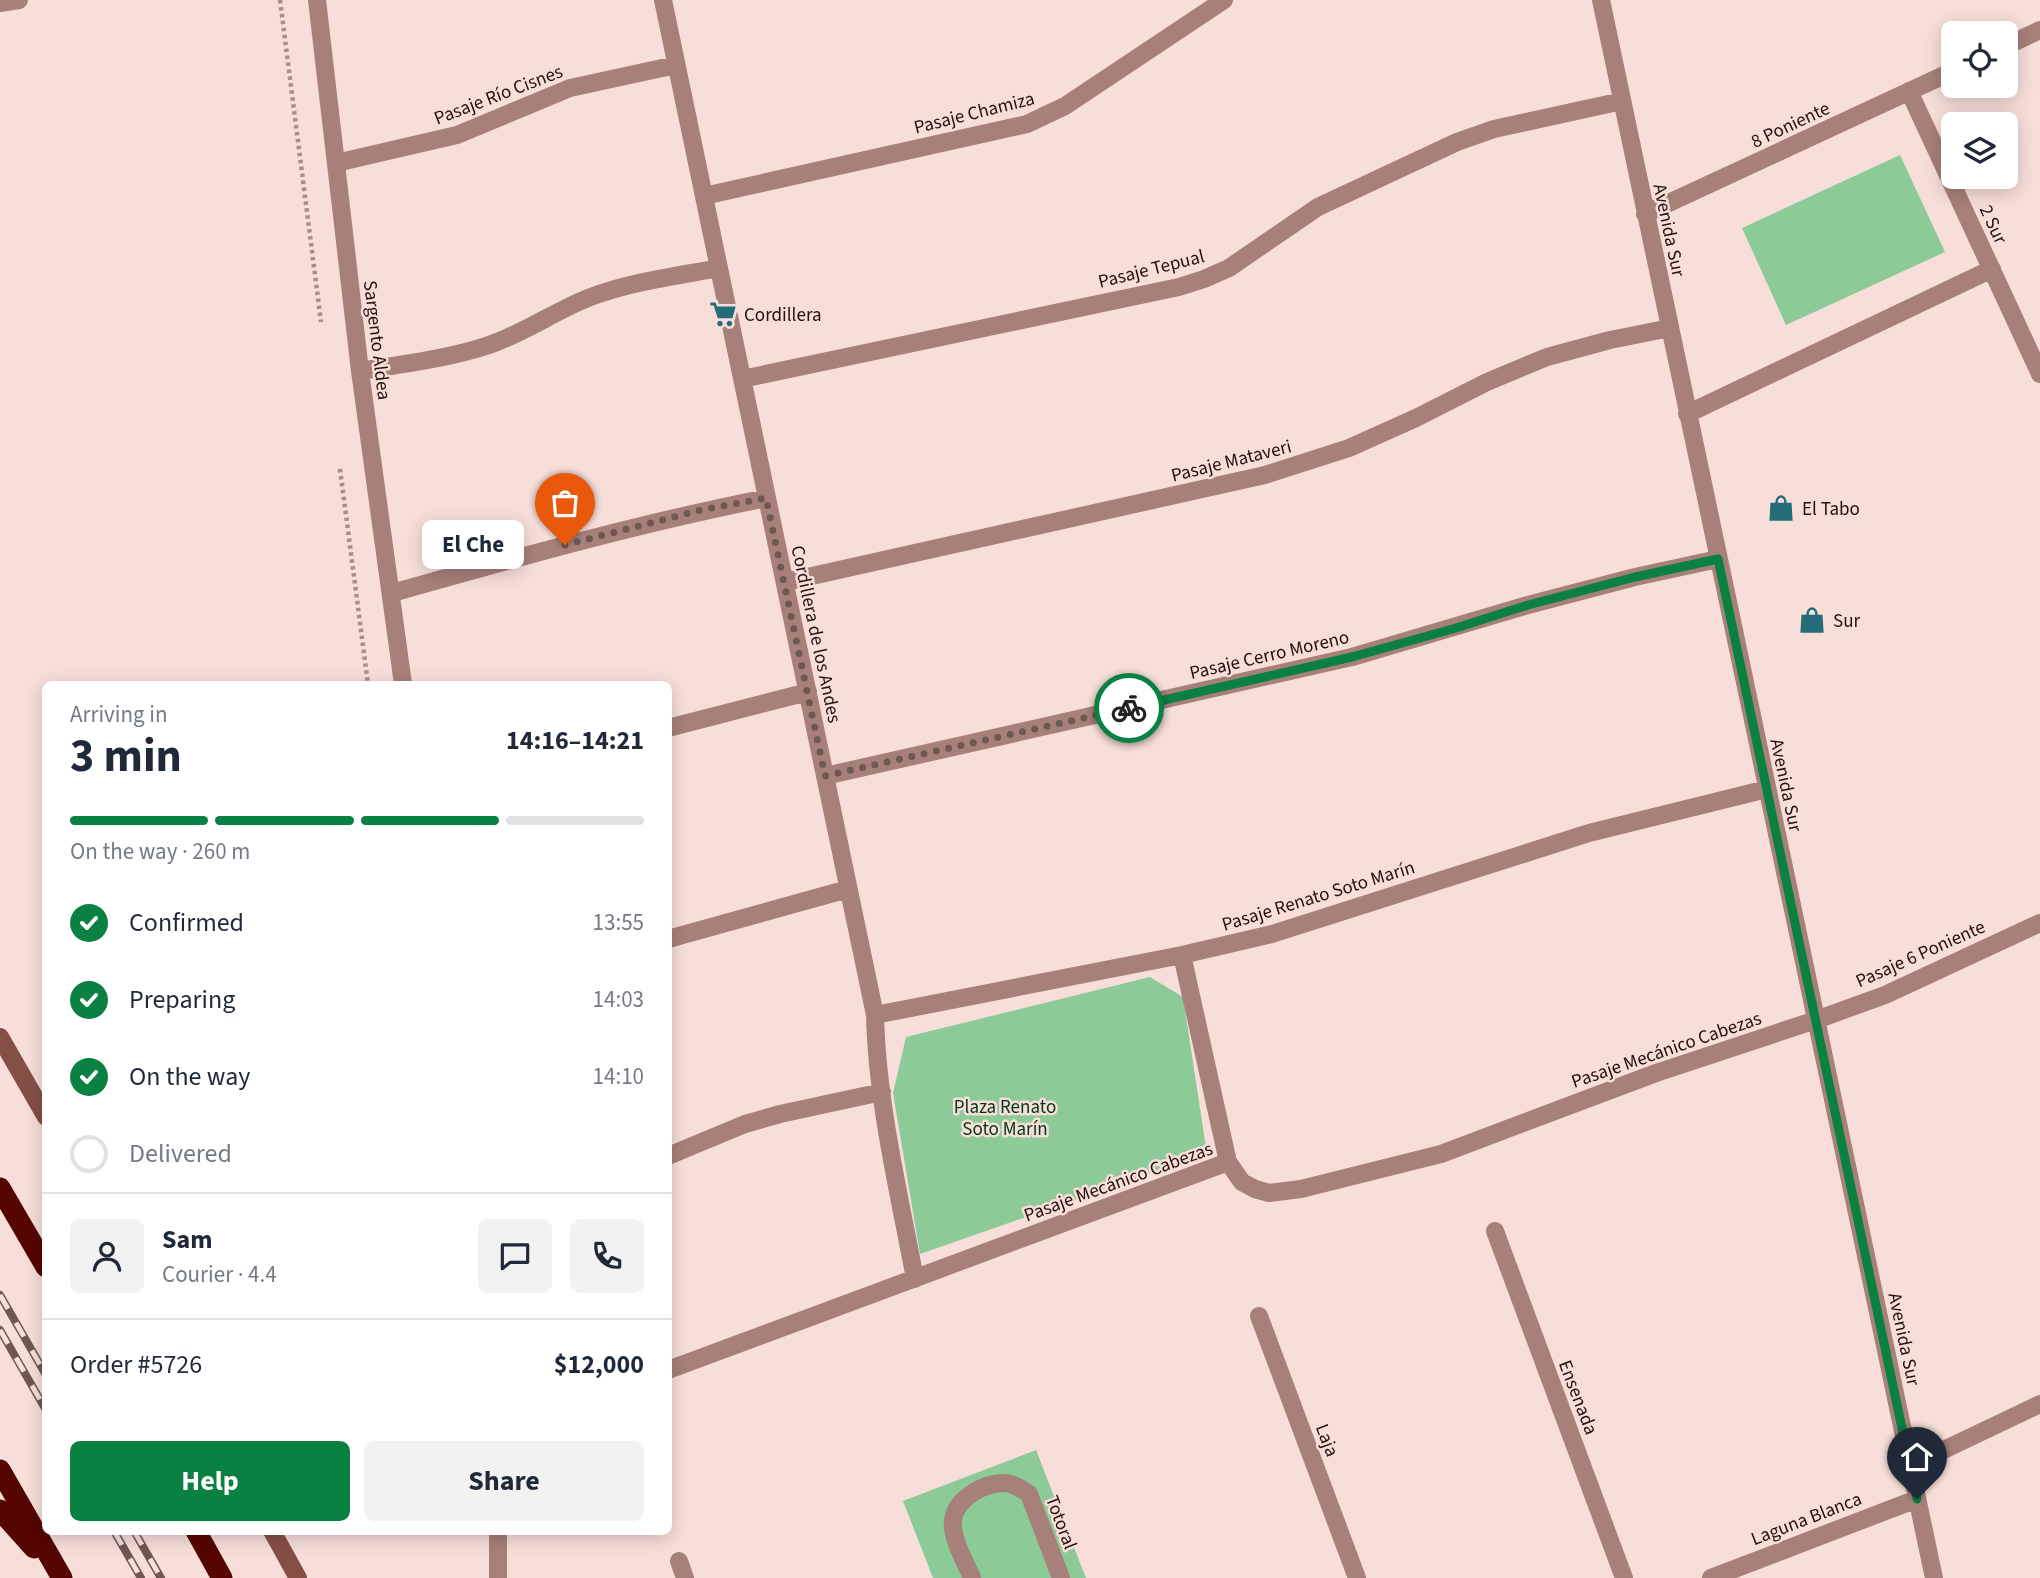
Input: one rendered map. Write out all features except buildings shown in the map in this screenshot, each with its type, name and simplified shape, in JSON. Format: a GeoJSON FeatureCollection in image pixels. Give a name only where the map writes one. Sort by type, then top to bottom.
{"type":"FeatureCollection","features":[{"type":"Feature","properties":{"kind":"highway"},"geometry":{"type":"LineString","coordinates":[[0,1188],[42,1261]]}},
{"type":"Feature","properties":{"kind":"highway"},"geometry":{"type":"LineString","coordinates":[[0,1470],[62,1578]]}},
{"type":"Feature","properties":{"kind":"highway"},"geometry":{"type":"LineString","coordinates":[[0,1510],[62,1578]]}},
{"type":"Feature","properties":{"kind":"highway"},"geometry":{"type":"LineString","coordinates":[[198,1535],[222,1578]]}},
{"type":"Feature","properties":{"kind":"main road"},"geometry":{"type":"LineString","coordinates":[[0,1037],[42,1110]]}},
{"type":"Feature","properties":{"kind":"main road"},"geometry":{"type":"LineString","coordinates":[[274,1535],[298,1578]]}},
{"type":"Feature","properties":{"kind":"street"},"geometry":{"type":"LineString","coordinates":[[0,3],[19,0]]}},
{"type":"Feature","properties":{"kind":"street","name":"Sargento Aldea"},"geometry":{"type":"LineString","coordinates":[[317,0],[360,371],[403,681]]}},
{"type":"Feature","properties":{"kind":"street","name":"Cordillera de los Andes"},"geometry":{"type":"LineString","coordinates":[[663,0],[875,1015],[882,1092],[915,1279]]}},
{"type":"Feature","properties":{"kind":"street","name":"Pasaje Chamiza"},"geometry":{"type":"LineString","coordinates":[[704,196],[1027,124],[1065,106],[1224,0]]}},
{"type":"Feature","properties":{"kind":"street","name":"Avenida Sur"},"geometry":{"type":"LineString","coordinates":[[1601,0],[1934,1578]]}},
{"type":"Feature","properties":{"kind":"street"},"geometry":{"type":"LineString","coordinates":[[2018,40],[2040,30]]}},
{"type":"Feature","properties":{"kind":"street","name":"Pasaje Río Cisnes"},"geometry":{"type":"LineString","coordinates":[[336,163],[457,135],[570,88],[676,65]]}},
{"type":"Feature","properties":{"kind":"street","name":"8 Poniente"},"geometry":{"type":"LineString","coordinates":[[1645,214],[1941,76]]}},
{"type":"Feature","properties":{"kind":"street","name":"2 Sur"},"geometry":{"type":"LineString","coordinates":[[1909,91],[2040,374]]}},
{"type":"Feature","properties":{"kind":"street","name":"Pasaje Tepual"},"geometry":{"type":"LineString","coordinates":[[742,379],[1179,287],[1204,279],[1252,254],[1295,222],[1330,201],[1457,142],[1494,129],[1622,101]]}},
{"type":"Feature","properties":{"kind":"street"},"geometry":{"type":"LineString","coordinates":[[360,371],[487,346],[531,328],[588,298],[614,289],[719,268]]}},
{"type":"Feature","properties":{"kind":"street"},"geometry":{"type":"LineString","coordinates":[[1688,414],[1992,269]]}},
{"type":"Feature","properties":{"kind":"street","name":"Pasaje Mataveri"},"geometry":{"type":"LineString","coordinates":[[785,582],[1276,472],[1371,439],[1488,382],[1547,358],[1611,340],[1670,328]]}},
{"type":"Feature","properties":{"kind":"street"},"geometry":{"type":"LineString","coordinates":[[392,593],[612,532],[701,510],[766,498]]}},
{"type":"Feature","properties":{"kind":"street","name":"Pasaje Cerro Moreno"},"geometry":{"type":"LineString","coordinates":[[825,776],[1352,657],[1528,605],[1718,559]]}},
{"type":"Feature","properties":{"kind":"street"},"geometry":{"type":"LineString","coordinates":[[672,727],[807,692]]}},
{"type":"Feature","properties":{"kind":"street","name":"Pasaje Renato Soto Marín"},"geometry":{"type":"LineString","coordinates":[[875,1015],[1182,956],[1325,919],[1589,833],[1767,789]]}},
{"type":"Feature","properties":{"kind":"street"},"geometry":{"type":"LineString","coordinates":[[672,938],[848,889]]}},
{"type":"Feature","properties":{"kind":"street","name":"Pasaje 6 Poniente"},"geometry":{"type":"LineString","coordinates":[[1816,1020],[1885,995],[2040,923]]}},
{"type":"Feature","properties":{"kind":"street"},"geometry":{"type":"LineString","coordinates":[[1182,956],[1228,1162]]}},
{"type":"Feature","properties":{"kind":"street","name":"Pasaje Mecánico Cabezas"},"geometry":{"type":"LineString","coordinates":[[672,1369],[1228,1162],[1242,1182],[1269,1193],[1301,1189],[1398,1166],[1441,1154],[1656,1073],[1816,1020]]}},
{"type":"Feature","properties":{"kind":"street"},"geometry":{"type":"LineString","coordinates":[[672,1154],[746,1124],[803,1108],[882,1092]]}},
{"type":"Feature","properties":{"kind":"street","name":"Ensenada"},"geometry":{"type":"LineString","coordinates":[[1495,1231],[1625,1578]]}},
{"type":"Feature","properties":{"kind":"street","name":"Laja"},"geometry":{"type":"LineString","coordinates":[[1259,1316],[1357,1578]]}},
{"type":"Feature","properties":{"kind":"street"},"geometry":{"type":"LineString","coordinates":[[1910,1466],[2040,1404]]}},
{"type":"Feature","properties":{"kind":"street","name":"Totoral"},"geometry":{"type":"LineString","coordinates":[[972,1578],[953,1528],[956,1509],[970,1494],[1005,1483],[1018,1486],[1029,1494],[1061,1578]]}},
{"type":"Feature","properties":{"kind":"street","name":"Laguna Blanca"},"geometry":{"type":"LineString","coordinates":[[1711,1578],[1917,1499]]}},
{"type":"Feature","properties":{"kind":"street"},"geometry":{"type":"LineString","coordinates":[[498,1535],[498,1578]]}},
{"type":"Feature","properties":{"kind":"green space"},"geometry":{"type":"Polygon","coordinates":[[[1900,155],[1945,252],[1786,325],[1742,228],[1900,155]]]}},
{"type":"Feature","properties":{"kind":"green space","name":"Plaza Renato Soto Marín"},"geometry":{"type":"Polygon","coordinates":[[[1150,977],[1183,997],[1207,1154],[920,1254],[893,1093],[906,1037],[1150,977]]]}},
{"type":"Feature","properties":{"kind":"green space"},"geometry":{"type":"Polygon","coordinates":[[[1036,1450],[1086,1578],[933,1578],[903,1501],[1036,1450]]]}},
{"type":"Feature","properties":{"kind":"railway"},"geometry":{"type":"LineString","coordinates":[[0,1295],[42,1368]]}},
{"type":"Feature","properties":{"kind":"railway"},"geometry":{"type":"LineString","coordinates":[[0,1330],[42,1403]]}},
{"type":"Feature","properties":{"kind":"railway"},"geometry":{"type":"LineString","coordinates":[[116,1535],[141,1578]]}},
{"type":"Feature","properties":{"kind":"railway"},"geometry":{"type":"LineString","coordinates":[[136,1535],[161,1578]]}},
{"type":"Feature","properties":{"kind":"way so far"},"geometry":{"type":"LineString","coordinates":[[565,545],[701,510],[766,498],[825,776],[1129,708]]}},
{"type":"Feature","properties":{"kind":"place","name":"Cordillera"},"geometry":{"type":"Point","coordinates":[723,314]}},
{"type":"Feature","properties":{"kind":"place","name":"El Tabo"},"geometry":{"type":"Point","coordinates":[1781,508]}},
{"type":"Feature","properties":{"kind":"place","name":"El Che"},"geometry":{"type":"Point","coordinates":[565,545]}},
{"type":"Feature","properties":{"kind":"place","name":"Sur"},"geometry":{"type":"Point","coordinates":[1812,620]}},
{"type":"Feature","properties":{"kind":"route"},"geometry":{"type":"LineString","coordinates":[[1129,708],[1352,657],[1528,605],[1718,559],[1917,1499]]}}]}
